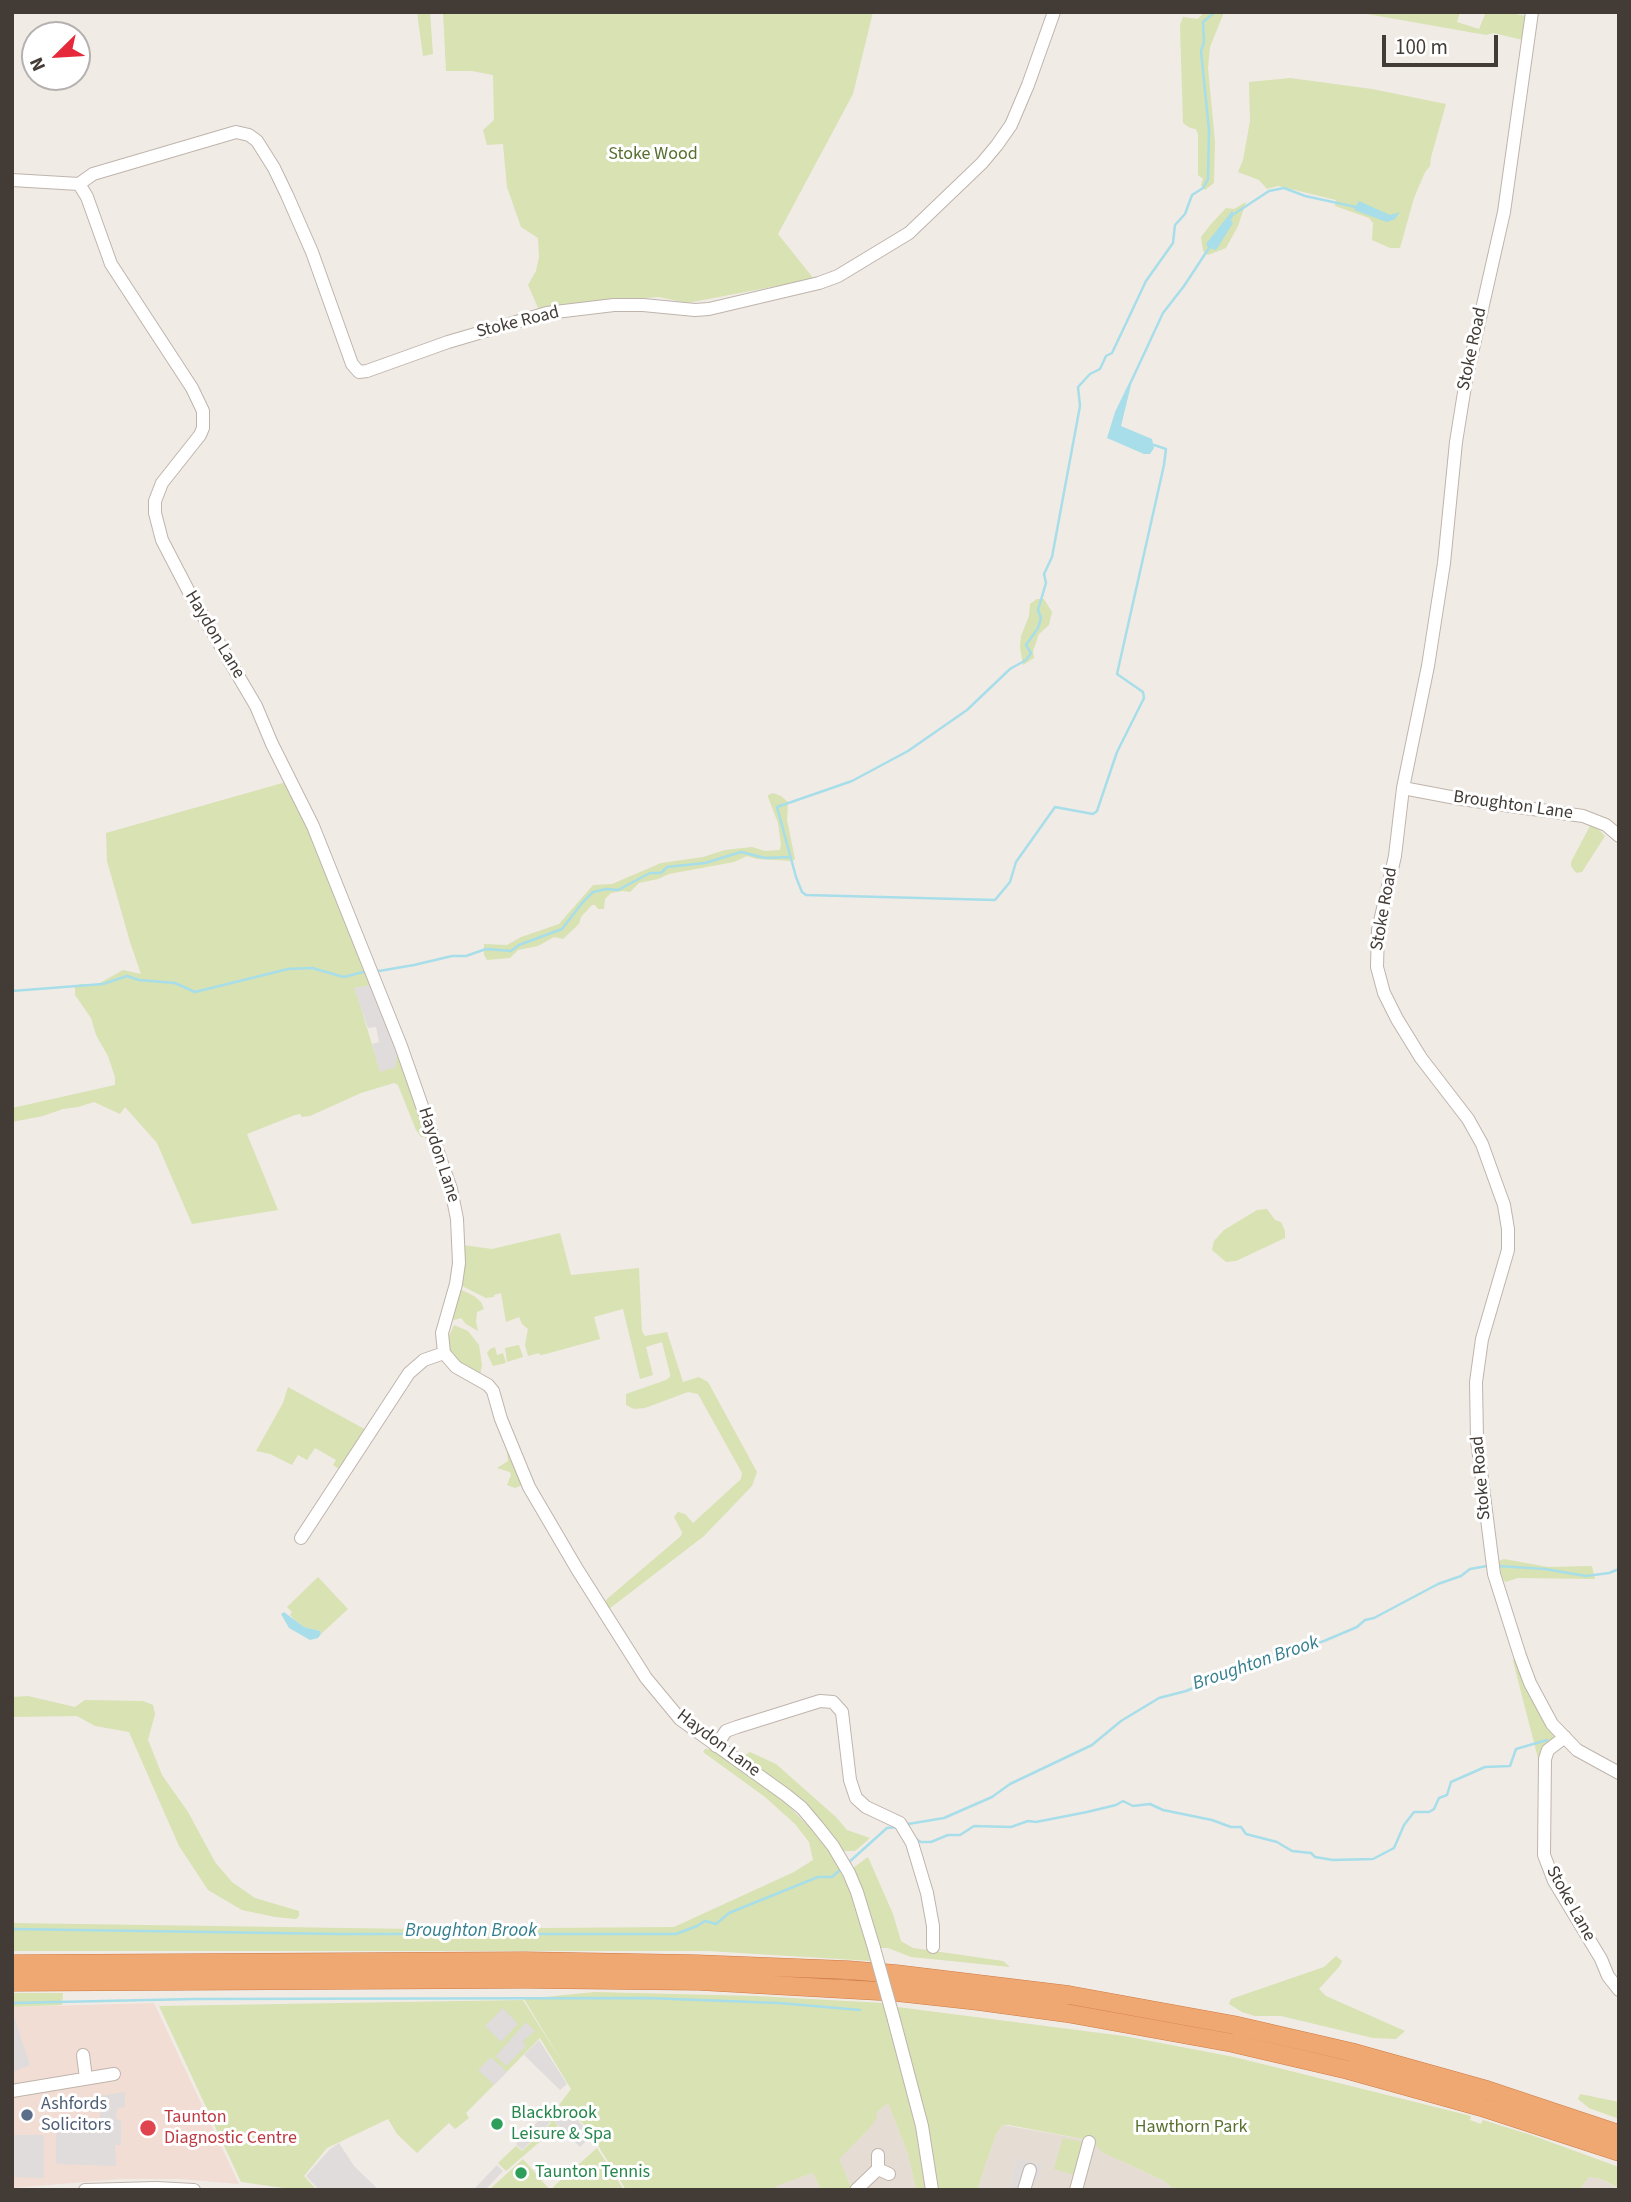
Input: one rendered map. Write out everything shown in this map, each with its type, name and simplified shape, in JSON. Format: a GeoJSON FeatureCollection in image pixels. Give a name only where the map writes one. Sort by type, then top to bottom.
{"type":"FeatureCollection","features":[{"type":"Feature","properties":{"kind":"highway"},"geometry":{"type":"LineString","coordinates":[[12,1964],[587,1961],[791,1967],[908,1976],[1069,1995],[1234,2025],[1351,2052],[1487,2090],[1619,2134]]}},
{"type":"Feature","properties":{"kind":"highway"},"geometry":{"type":"LineString","coordinates":[[12,1982],[623,1980],[790,1985],[937,1996],[1066,2013],[1232,2043],[1348,2070],[1468,2104],[1619,2152]]}},
{"type":"Feature","properties":{"kind":"street","name":"Stoke Road"},"geometry":{"type":"LineString","coordinates":[[12,180],[79,184],[93,174],[236,132],[249,135],[257,141],[287,195],[319,270],[352,364],[359,372],[367,372],[448,342],[547,313],[614,305],[709,309],[838,276],[909,233],[982,163],[997,145],[1011,125],[1054,12]]}},
{"type":"Feature","properties":{"kind":"street","name":"Stoke Road"},"geometry":{"type":"LineString","coordinates":[[1532,12],[1504,212],[1466,380],[1456,442],[1444,563],[1428,666],[1402,788],[1395,856],[1378,930],[1377,950],[1379,981],[1397,1019],[1421,1058],[1468,1119],[1482,1144],[1501,1196],[1508,1229],[1508,1250],[1482,1339],[1476,1382],[1477,1440],[1492,1568],[1530,1683],[1552,1724],[1588,1758],[1619,1773]]}},
{"type":"Feature","properties":{"kind":"street","name":"Haydon Lane"},"geometry":{"type":"LineString","coordinates":[[79,184],[87,197],[111,264],[192,388],[203,411],[200,435],[162,483],[155,501],[155,513],[162,540],[190,594],[256,706],[313,826],[366,954],[451,1189],[457,1219],[459,1263],[442,1333],[444,1353],[456,1367],[488,1385],[493,1391],[501,1419],[529,1487],[646,1678],[680,1719],[802,1808],[833,1846],[849,1873],[874,1948],[922,2126],[932,2190]]}},
{"type":"Feature","properties":{"kind":"street","name":"Broughton Lane"},"geometry":{"type":"LineString","coordinates":[[1402,788],[1583,816],[1606,825],[1619,836]]}},
{"type":"Feature","properties":{"kind":"street"},"geometry":{"type":"LineString","coordinates":[[301,1538],[409,1373],[424,1360],[444,1353]]}},
{"type":"Feature","properties":{"kind":"street"},"geometry":{"type":"LineString","coordinates":[[716,1746],[726,1731],[820,1701],[833,1702],[842,1712],[850,1780],[856,1798],[866,1807],[900,1823],[912,1843],[927,1893],[933,1926],[933,1947]]}},
{"type":"Feature","properties":{"kind":"street","name":"Stoke Lane"},"geometry":{"type":"LineString","coordinates":[[1565,1737],[1548,1750],[1545,1759],[1544,1854],[1554,1881],[1601,1959],[1608,1976],[1619,1990]]}},
{"type":"Feature","properties":{"kind":"street"},"geometry":{"type":"LineString","coordinates":[[83,2055],[86,2078]]}},
{"type":"Feature","properties":{"kind":"street"},"geometry":{"type":"LineString","coordinates":[[12,2091],[114,2074]]}},
{"type":"Feature","properties":{"kind":"street"},"geometry":{"type":"LineString","coordinates":[[1076,2190],[1090,2152]]}},
{"type":"Feature","properties":{"kind":"street"},"geometry":{"type":"LineString","coordinates":[[856,2190],[882,2166]]}},
{"type":"Feature","properties":{"kind":"street"},"geometry":{"type":"LineString","coordinates":[[1024,2190],[1030,2170]]}},
{"type":"Feature","properties":{"kind":"street"},"geometry":{"type":"LineString","coordinates":[[85,2190],[194,2190]]}},
{"type":"Feature","properties":{"kind":"shaded area"},"geometry":{"type":"Polygon","coordinates":[[[373,985],[397,1053],[396,1067],[380,1072],[372,1044],[379,1042],[376,1027],[368,1028],[354,988],[373,985]]]}},
{"type":"Feature","properties":{"kind":"shaded area"},"geometry":{"type":"Polygon","coordinates":[[[154,2003],[239,2184],[178,2179],[121,2179],[12,2188],[12,2007],[154,2003]]]}},
{"type":"Feature","properties":{"kind":"shaded area"},"geometry":{"type":"Polygon","coordinates":[[[503,2008],[518,2024],[501,2042],[485,2026],[503,2008]]]}},
{"type":"Feature","properties":{"kind":"shaded area"},"geometry":{"type":"Polygon","coordinates":[[[12,2010],[30,2065],[12,2072],[12,2010]]]}},
{"type":"Feature","properties":{"kind":"shaded area"},"geometry":{"type":"Polygon","coordinates":[[[526,2022],[535,2031],[523,2041],[526,2046],[506,2066],[496,2056],[526,2022]]]}},
{"type":"Feature","properties":{"kind":"shaded area"},"geometry":{"type":"Polygon","coordinates":[[[539,2040],[567,2084],[560,2090],[524,2055],[539,2040]]]}},
{"type":"Feature","properties":{"kind":"shaded area"},"geometry":{"type":"Polygon","coordinates":[[[491,2057],[507,2072],[494,2085],[478,2070],[491,2057]]]}},
{"type":"Feature","properties":{"kind":"shaded area"},"geometry":{"type":"Polygon","coordinates":[[[125,2092],[125,2107],[118,2108],[116,2112],[116,2119],[121,2120],[121,2145],[115,2145],[116,2166],[56,2164],[56,2132],[100,2131],[100,2096],[125,2092]]]}},
{"type":"Feature","properties":{"kind":"shaded area"},"geometry":{"type":"Polygon","coordinates":[[[888,2103],[908,2154],[916,2190],[847,2190],[851,2186],[838,2159],[866,2132],[877,2112],[888,2103]]]}},
{"type":"Feature","properties":{"kind":"shaded area"},"geometry":{"type":"Polygon","coordinates":[[[566,2108],[592,2135],[580,2147],[553,2120],[566,2108]]]}},
{"type":"Feature","properties":{"kind":"shaded area"},"geometry":{"type":"Polygon","coordinates":[[[543,2116],[550,2123],[522,2150],[516,2144],[543,2116]]]}},
{"type":"Feature","properties":{"kind":"shaded area"},"geometry":{"type":"Polygon","coordinates":[[[1003,2125],[1088,2140],[1123,2162],[1164,2181],[1175,2190],[977,2190],[996,2134],[1003,2125]]]}},
{"type":"Feature","properties":{"kind":"shaded area"},"geometry":{"type":"Polygon","coordinates":[[[12,2135],[44,2135],[44,2178],[12,2177],[12,2135]]]}},
{"type":"Feature","properties":{"kind":"shaded area"},"geometry":{"type":"Polygon","coordinates":[[[339,2143],[354,2166],[379,2190],[319,2190],[306,2176],[329,2150],[339,2143]]]}},
{"type":"Feature","properties":{"kind":"shaded area"},"geometry":{"type":"Polygon","coordinates":[[[1018,2158],[1042,2165],[1037,2181],[1029,2180],[1026,2190],[1010,2190],[1018,2158]]]}},
{"type":"Feature","properties":{"kind":"shaded area"},"geometry":{"type":"Polygon","coordinates":[[[497,2165],[503,2171],[485,2190],[473,2190],[497,2165]]]}},
{"type":"Feature","properties":{"kind":"shaded area"},"geometry":{"type":"Polygon","coordinates":[[[813,2173],[821,2190],[775,2190],[775,2186],[813,2173]]]}},
{"type":"Feature","properties":{"kind":"shaded area"},"geometry":{"type":"Polygon","coordinates":[[[1589,2177],[1602,2179],[1619,2190],[1579,2190],[1589,2177]]]}},
{"type":"Feature","properties":{"kind":"green space"},"geometry":{"type":"Polygon","coordinates":[[[417,12],[430,12],[433,54],[423,56],[417,12]]]}},
{"type":"Feature","properties":{"kind":"green space","name":"Stoke Wood"},"geometry":{"type":"Polygon","coordinates":[[[443,12],[873,12],[853,94],[778,234],[814,279],[687,303],[659,297],[592,302],[539,310],[528,285],[536,271],[539,257],[538,238],[521,227],[507,187],[503,144],[487,145],[483,130],[494,120],[493,75],[472,71],[446,71],[443,12]]]}},
{"type":"Feature","properties":{"kind":"green space"},"geometry":{"type":"Polygon","coordinates":[[[1204,12],[1224,12],[1210,47],[1208,68],[1215,142],[1214,183],[1205,190],[1201,185],[1203,179],[1198,175],[1198,134],[1196,129],[1183,123],[1180,25],[1183,17],[1198,19],[1204,12]]]}},
{"type":"Feature","properties":{"kind":"green space"},"geometry":{"type":"Polygon","coordinates":[[[1356,12],[1460,12],[1457,22],[1479,29],[1486,12],[1505,12],[1525,16],[1523,40],[1493,33],[1486,35],[1356,12]]]}},
{"type":"Feature","properties":{"kind":"green space"},"geometry":{"type":"Polygon","coordinates":[[[1290,78],[1372,89],[1446,104],[1430,166],[1414,198],[1400,248],[1390,248],[1372,240],[1373,223],[1369,218],[1335,206],[1336,200],[1278,186],[1267,189],[1259,180],[1238,172],[1243,160],[1250,121],[1249,82],[1290,78]]]}},
{"type":"Feature","properties":{"kind":"green space"},"geometry":{"type":"Polygon","coordinates":[[[1246,202],[1238,226],[1226,248],[1208,255],[1203,251],[1201,237],[1226,208],[1234,209],[1246,202]]]}},
{"type":"Feature","properties":{"kind":"green space"},"geometry":{"type":"Polygon","coordinates":[[[1037,599],[1044,599],[1052,612],[1049,625],[1039,634],[1033,651],[1034,658],[1023,665],[1021,636],[1029,616],[1030,604],[1037,599]]]}},
{"type":"Feature","properties":{"kind":"green space"},"geometry":{"type":"Polygon","coordinates":[[[286,782],[299,805],[373,985],[355,988],[380,1071],[395,1060],[397,1053],[399,1055],[426,1137],[421,1137],[416,1130],[398,1085],[394,1083],[361,1093],[310,1116],[295,1115],[247,1134],[278,1210],[192,1224],[157,1143],[125,1107],[120,1114],[94,1102],[12,1122],[12,1108],[115,1085],[108,1056],[96,1035],[91,1018],[75,995],[75,986],[98,984],[123,970],[141,974],[107,861],[106,833],[286,782]]]}},
{"type":"Feature","properties":{"kind":"green space"},"geometry":{"type":"Polygon","coordinates":[[[773,793],[788,802],[787,820],[795,859],[792,861],[747,856],[734,862],[669,874],[639,883],[630,892],[611,893],[605,899],[604,909],[592,905],[581,917],[579,924],[563,939],[554,937],[538,946],[518,950],[510,958],[487,960],[484,955],[484,944],[507,945],[521,937],[559,924],[593,885],[612,884],[661,863],[703,857],[725,850],[752,847],[765,851],[780,850],[778,823],[768,797],[773,793]]]}},
{"type":"Feature","properties":{"kind":"green space"},"geometry":{"type":"Polygon","coordinates":[[[1590,826],[1595,826],[1605,836],[1582,872],[1576,873],[1571,862],[1590,826]]]}},
{"type":"Feature","properties":{"kind":"green space"},"geometry":{"type":"Polygon","coordinates":[[[1267,1209],[1275,1220],[1281,1222],[1285,1238],[1236,1261],[1226,1262],[1212,1250],[1214,1241],[1224,1230],[1257,1210],[1267,1209]]]}},
{"type":"Feature","properties":{"kind":"green space"},"geometry":{"type":"Polygon","coordinates":[[[560,1233],[571,1275],[639,1268],[642,1331],[645,1336],[667,1332],[683,1382],[699,1377],[708,1382],[757,1472],[752,1486],[704,1536],[609,1609],[604,1603],[607,1599],[681,1536],[682,1532],[674,1517],[678,1512],[685,1514],[693,1523],[741,1479],[742,1473],[698,1394],[688,1392],[645,1408],[634,1409],[626,1405],[626,1394],[666,1380],[670,1374],[662,1342],[646,1347],[653,1375],[640,1379],[623,1309],[594,1317],[600,1339],[546,1354],[528,1356],[525,1345],[528,1329],[519,1317],[506,1322],[501,1293],[486,1298],[460,1285],[463,1245],[492,1249],[560,1233]]]}},
{"type":"Feature","properties":{"kind":"green space"},"geometry":{"type":"Polygon","coordinates":[[[462,1290],[481,1302],[484,1309],[477,1312],[478,1331],[461,1318],[452,1318],[459,1291],[462,1290]]]}},
{"type":"Feature","properties":{"kind":"green space"},"geometry":{"type":"Polygon","coordinates":[[[454,1325],[468,1331],[479,1345],[482,1365],[480,1376],[451,1358],[446,1343],[454,1325]]]}},
{"type":"Feature","properties":{"kind":"green space"},"geometry":{"type":"Polygon","coordinates":[[[519,1345],[523,1357],[507,1362],[505,1348],[519,1345]]]}},
{"type":"Feature","properties":{"kind":"green space"},"geometry":{"type":"Polygon","coordinates":[[[495,1347],[497,1355],[503,1353],[506,1363],[493,1366],[487,1353],[495,1347]]]}},
{"type":"Feature","properties":{"kind":"green space"},"geometry":{"type":"Polygon","coordinates":[[[288,1387],[368,1431],[342,1471],[333,1465],[336,1460],[315,1448],[307,1460],[298,1455],[292,1465],[270,1454],[256,1451],[283,1403],[288,1387]]]}},
{"type":"Feature","properties":{"kind":"green space"},"geometry":{"type":"Polygon","coordinates":[[[504,1439],[523,1481],[522,1485],[515,1488],[507,1485],[510,1472],[497,1468],[508,1461],[506,1444],[502,1440],[504,1439]]]}},
{"type":"Feature","properties":{"kind":"green space"},"geometry":{"type":"Polygon","coordinates":[[[1504,1559],[1548,1567],[1592,1566],[1595,1579],[1518,1578],[1505,1582],[1499,1561],[1504,1559]]]}},
{"type":"Feature","properties":{"kind":"green space"},"geometry":{"type":"Polygon","coordinates":[[[318,1577],[348,1609],[321,1634],[320,1631],[304,1627],[295,1620],[287,1607],[318,1577]]]}},
{"type":"Feature","properties":{"kind":"green space"},"geometry":{"type":"Polygon","coordinates":[[[1515,1658],[1555,1733],[1556,1738],[1541,1755],[1539,1762],[1513,1661],[1515,1658]]]}},
{"type":"Feature","properties":{"kind":"green space"},"geometry":{"type":"Polygon","coordinates":[[[28,1696],[75,1707],[85,1700],[143,1701],[153,1705],[155,1714],[148,1740],[162,1775],[188,1812],[215,1862],[232,1882],[255,1898],[299,1911],[299,1916],[296,1919],[275,1917],[242,1910],[208,1890],[179,1846],[129,1732],[95,1726],[77,1716],[12,1717],[12,1697],[28,1696]]]}},
{"type":"Feature","properties":{"kind":"green space"},"geometry":{"type":"Polygon","coordinates":[[[705,1749],[713,1749],[782,1799],[814,1832],[831,1854],[851,1892],[871,1961],[708,1951],[12,1951],[12,1923],[415,1929],[674,1927],[794,1872],[813,1860],[809,1842],[795,1824],[765,1797],[703,1752],[705,1749]]]}},
{"type":"Feature","properties":{"kind":"green space"},"geometry":{"type":"Polygon","coordinates":[[[750,1752],[776,1764],[847,1830],[870,1838],[855,1851],[844,1851],[821,1824],[742,1757],[750,1752]]]}},
{"type":"Feature","properties":{"kind":"green space"},"geometry":{"type":"Polygon","coordinates":[[[868,1857],[893,1914],[901,1941],[913,1948],[1003,1961],[1010,1967],[911,1957],[881,1948],[853,1868],[868,1857]]]}},
{"type":"Feature","properties":{"kind":"green space"},"geometry":{"type":"Polygon","coordinates":[[[1336,1956],[1342,1961],[1339,1967],[1319,1989],[1326,1996],[1405,2031],[1396,2039],[1373,2038],[1281,2016],[1255,2016],[1229,2004],[1231,1999],[1324,1967],[1336,1956]]]}},
{"type":"Feature","properties":{"kind":"green space"},"geometry":{"type":"Polygon","coordinates":[[[595,1992],[756,1996],[883,2003],[914,2117],[927,2190],[916,2190],[908,2154],[888,2103],[877,2112],[876,2120],[866,2132],[839,2159],[851,2187],[847,2190],[821,2190],[813,2173],[776,2186],[775,2190],[626,2190],[600,2149],[595,2136],[566,2106],[562,2109],[559,2105],[571,2089],[540,2038],[466,2113],[469,2118],[455,2129],[449,2123],[417,2153],[397,2134],[388,2119],[327,2148],[304,2176],[317,2190],[241,2182],[159,2006],[523,2000],[564,2065],[524,1999],[595,1992]]]}},
{"type":"Feature","properties":{"kind":"green space"},"geometry":{"type":"Polygon","coordinates":[[[12,1993],[63,1993],[62,2005],[12,2007],[12,1993]]]}},
{"type":"Feature","properties":{"kind":"green space","name":"Hawthorn Park"},"geometry":{"type":"Polygon","coordinates":[[[897,2007],[1124,2036],[1234,2057],[1471,2116],[1470,2120],[1481,2124],[1483,2120],[1619,2167],[1619,2189],[1602,2179],[1589,2177],[1579,2190],[1175,2190],[1164,2181],[1102,2152],[1088,2140],[1003,2125],[996,2134],[977,2190],[935,2190],[928,2133],[897,2007]]]}},
{"type":"Feature","properties":{"kind":"green space"},"geometry":{"type":"Polygon","coordinates":[[[1580,2094],[1619,2102],[1619,2119],[1589,2108],[1578,2099],[1580,2094]]]}},
{"type":"Feature","properties":{"kind":"green space"},"geometry":{"type":"Polygon","coordinates":[[[548,2111],[554,2111],[557,2115],[553,2120],[558,2126],[506,2171],[498,2163],[516,2146],[522,2151],[551,2123],[544,2115],[548,2111]]]}},
{"type":"Feature","properties":{"kind":"green space"},"geometry":{"type":"Polygon","coordinates":[[[1063,2138],[1083,2142],[1074,2175],[1054,2169],[1063,2138]]]}},
{"type":"Feature","properties":{"kind":"green space"},"geometry":{"type":"Polygon","coordinates":[[[597,2148],[624,2190],[555,2190],[553,2187],[597,2148]]]}},
{"type":"Feature","properties":{"kind":"green space","name":"Taunton Tennis"},"geometry":{"type":"Polygon","coordinates":[[[523,2159],[550,2190],[491,2188],[523,2159]]]}},
{"type":"Feature","properties":{"kind":"water"},"geometry":{"type":"Polygon","coordinates":[[[1359,201],[1390,215],[1400,212],[1395,219],[1387,222],[1354,210],[1359,201]]]}},
{"type":"Feature","properties":{"kind":"water"},"geometry":{"type":"Polygon","coordinates":[[[1232,211],[1233,223],[1216,250],[1209,248],[1206,244],[1232,211]]]}},
{"type":"Feature","properties":{"kind":"water"},"geometry":{"type":"Polygon","coordinates":[[[1129,383],[1131,385],[1121,426],[1152,439],[1154,448],[1150,454],[1107,438],[1115,412],[1129,383]]]}},
{"type":"Feature","properties":{"kind":"water"},"geometry":{"type":"Polygon","coordinates":[[[284,1612],[304,1627],[320,1631],[321,1634],[310,1640],[289,1628],[281,1614],[284,1612]]]}},
{"type":"Feature","properties":{"kind":"waterway"},"geometry":{"type":"LineString","coordinates":[[1154,445],[1166,449],[1164,465],[1117,674],[1143,692],[1144,698],[1117,752],[1097,811],[1093,814],[1055,807],[1016,862],[1010,882],[995,900],[806,895],[802,892],[777,807],[852,781],[908,751],[967,710],[1031,653],[1026,645],[1038,628],[1041,618],[1038,610],[1046,583],[1044,574],[1052,557],[1080,406],[1078,387],[1090,374],[1100,369],[1106,356],[1112,353],[1146,281],[1173,243],[1175,225],[1185,214],[1192,195],[1203,188],[1208,179],[1209,130],[1201,51],[1204,42],[1203,22],[1215,12]]}},
{"type":"Feature","properties":{"kind":"waterway"},"geometry":{"type":"LineString","coordinates":[[1234,214],[1269,191],[1284,188],[1305,196],[1356,207]]}},
{"type":"Feature","properties":{"kind":"waterway"},"geometry":{"type":"LineString","coordinates":[[1130,384],[1163,313],[1209,248]]}},
{"type":"Feature","properties":{"kind":"waterway"},"geometry":{"type":"LineString","coordinates":[[377,970],[452,956],[466,956],[486,949],[511,951],[519,945],[562,929],[593,892],[618,890],[650,873],[661,873],[667,867],[705,863],[741,852],[765,858],[790,857]]}},
{"type":"Feature","properties":{"kind":"waterway"},"geometry":{"type":"LineString","coordinates":[[12,991],[103,984],[127,976],[139,980],[175,983],[195,992],[288,969],[312,968],[344,977],[367,971]]}},
{"type":"Feature","properties":{"kind":"waterway","name":"Broughton Brook"},"geometry":{"type":"LineString","coordinates":[[908,1824],[944,1818],[992,1797],[1010,1784],[1092,1745],[1121,1721],[1159,1698],[1186,1691],[1324,1641],[1357,1627],[1365,1620],[1374,1618],[1438,1584],[1461,1576],[1470,1569],[1487,1566]]}},
{"type":"Feature","properties":{"kind":"waterway","name":"Broughton Brook"},"geometry":{"type":"LineString","coordinates":[[1498,1566],[1545,1569],[1586,1576],[1619,1569]]}},
{"type":"Feature","properties":{"kind":"waterway"},"geometry":{"type":"LineString","coordinates":[[914,1838],[921,1842],[931,1842],[948,1835],[960,1835],[974,1826],[1011,1827],[1028,1821],[1036,1822],[1087,1812],[1123,1801],[1133,1806],[1150,1804],[1163,1810],[1212,1820],[1231,1827],[1241,1827],[1246,1834],[1277,1842],[1292,1851],[1311,1853],[1315,1857],[1333,1860],[1373,1859],[1394,1848],[1404,1825],[1414,1812],[1429,1812],[1434,1809],[1439,1798],[1447,1795],[1451,1782],[1485,1767],[1510,1766],[1516,1749],[1547,1740]]}},
{"type":"Feature","properties":{"kind":"waterway","name":"Broughton Brook"},"geometry":{"type":"LineString","coordinates":[[848,1863],[887,1828],[898,1827]]}},
{"type":"Feature","properties":{"kind":"waterway","name":"Broughton Brook"},"geometry":{"type":"LineString","coordinates":[[12,1929],[339,1934],[676,1934],[705,1921],[716,1924],[729,1913],[818,1877],[832,1877],[840,1870]]}},
{"type":"Feature","properties":{"kind":"waterway"},"geometry":{"type":"LineString","coordinates":[[12,2003],[194,1999],[646,1998],[779,2003],[860,2010]]}},
{"type":"Feature","properties":{"kind":"place","name":"Ashfords Solicitors"},"geometry":{"type":"Point","coordinates":[27,2115]}},
{"type":"Feature","properties":{"kind":"place","name":"Blackbrook Leisure & Spa"},"geometry":{"type":"Point","coordinates":[497,2124]}},
{"type":"Feature","properties":{"kind":"place","name":"Taunton Diagnostic Centre"},"geometry":{"type":"Point","coordinates":[148,2128]}},
{"type":"Feature","properties":{"kind":"place","name":"Taunton Tennis"},"geometry":{"type":"Point","coordinates":[521,2173]}}]}
